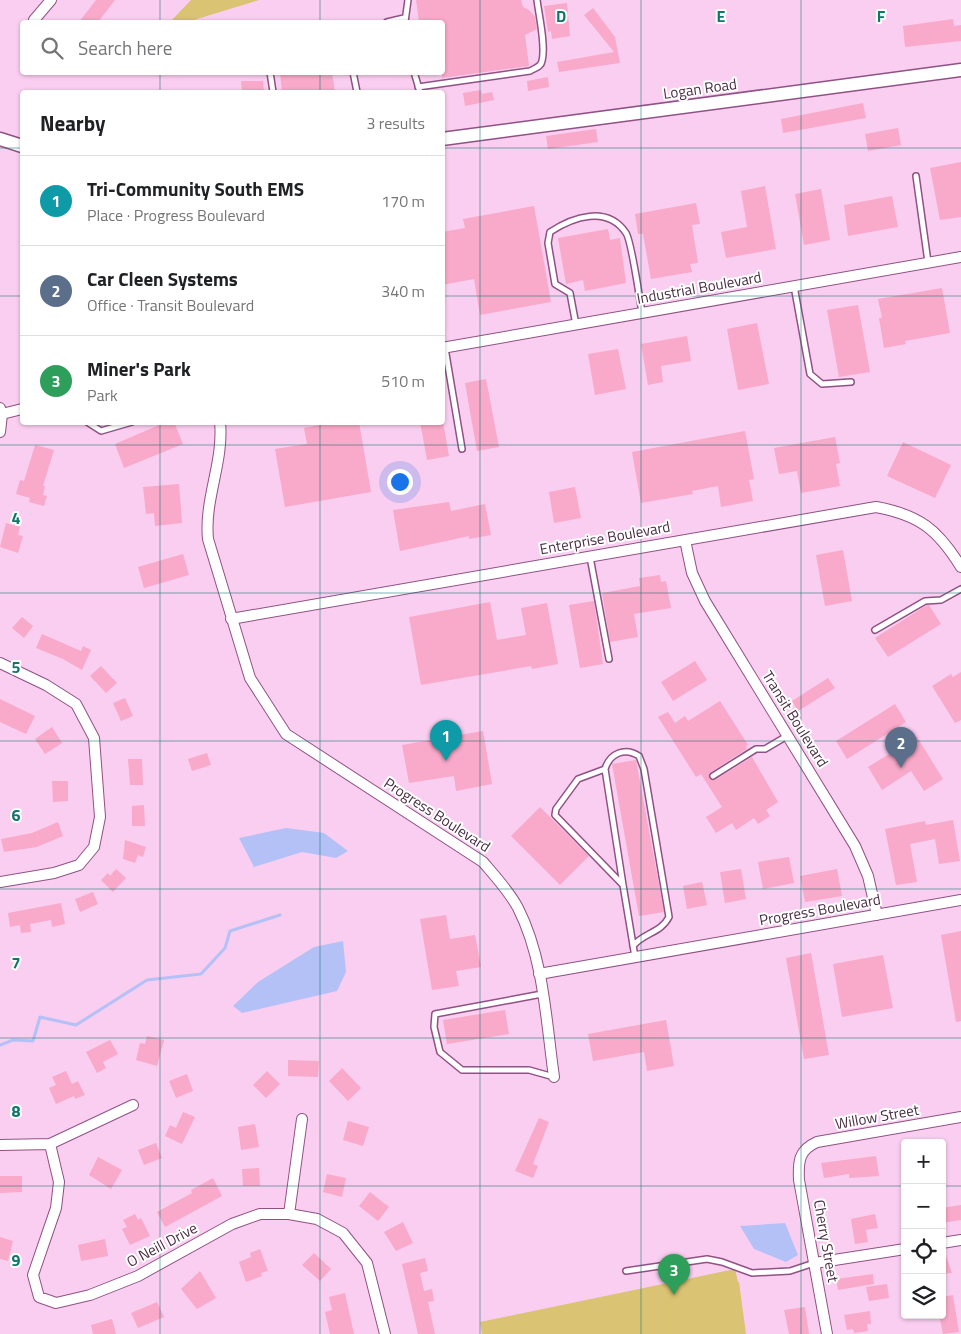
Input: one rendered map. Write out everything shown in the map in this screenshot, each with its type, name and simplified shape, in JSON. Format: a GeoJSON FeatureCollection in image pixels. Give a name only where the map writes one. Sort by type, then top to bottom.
{"type":"FeatureCollection","features":[{"type":"Feature","properties":{"kind":"street"},"geometry":{"type":"LineString","coordinates":[[34,20],[51,0]]}},
{"type":"Feature","properties":{"kind":"street","name":"Logan Road"},"geometry":{"type":"LineString","coordinates":[[445,139],[961,70]]}},
{"type":"Feature","properties":{"kind":"street"},"geometry":{"type":"LineString","coordinates":[[0,139],[20,145]]}},
{"type":"Feature","properties":{"kind":"street","name":"Industrial Boulevard"},"geometry":{"type":"LineString","coordinates":[[445,348],[961,257]]}},
{"type":"Feature","properties":{"kind":"street"},"geometry":{"type":"LineString","coordinates":[[0,432],[1,411],[20,409]]}},
{"type":"Feature","properties":{"kind":"street","name":"Progress Boulevard"},"geometry":{"type":"LineString","coordinates":[[220,425],[218,465],[206,523],[208,539],[250,678],[286,734],[483,862],[518,907],[539,974],[961,900]]}},
{"type":"Feature","properties":{"kind":"street","name":"Enterprise Boulevard"},"geometry":{"type":"LineString","coordinates":[[231,619],[876,508],[898,511],[918,519],[938,534],[961,567]]}},
{"type":"Feature","properties":{"kind":"street","name":"Transit Boulevard"},"geometry":{"type":"LineString","coordinates":[[685,540],[692,573],[705,601],[855,846],[868,876],[877,915]]}},
{"type":"Feature","properties":{"kind":"street"},"geometry":{"type":"LineString","coordinates":[[0,663],[46,685],[76,704],[94,738],[100,817],[94,846],[79,865],[54,873],[0,882]]}},
{"type":"Feature","properties":{"kind":"street"},"geometry":{"type":"LineString","coordinates":[[539,974],[554,1077]]}},
{"type":"Feature","properties":{"kind":"street"},"geometry":{"type":"LineString","coordinates":[[0,1145],[50,1144],[133,1105]]}},
{"type":"Feature","properties":{"kind":"street","name":"Willow Street"},"geometry":{"type":"LineString","coordinates":[[801,1153],[808,1146],[817,1142],[961,1118]]}},
{"type":"Feature","properties":{"kind":"street"},"geometry":{"type":"LineString","coordinates":[[289,1214],[302,1119]]}},
{"type":"Feature","properties":{"kind":"street","name":"O Neill Drive"},"geometry":{"type":"LineString","coordinates":[[50,1144],[59,1182],[57,1199],[34,1276],[39,1297],[56,1303],[90,1295],[138,1276],[232,1224],[260,1214],[289,1214],[317,1219],[343,1233],[367,1263],[385,1334]]}},
{"type":"Feature","properties":{"kind":"street","name":"Cherry Street"},"geometry":{"type":"LineString","coordinates":[[801,1153],[798,1165],[799,1180],[827,1334]]}},
{"type":"Feature","properties":{"kind":"street"},"geometry":{"type":"LineString","coordinates":[[946,1242],[961,1240]]}},
{"type":"Feature","properties":{"kind":"street"},"geometry":{"type":"LineString","coordinates":[[815,1263],[901,1250]]}},
{"type":"Feature","properties":{"kind":"lane"},"geometry":{"type":"LineString","coordinates":[[404,20],[408,0]]}},
{"type":"Feature","properties":{"kind":"lane"},"geometry":{"type":"LineString","coordinates":[[415,75],[419,90],[523,72],[539,67],[542,62],[543,48],[537,0]]}},
{"type":"Feature","properties":{"kind":"lane"},"geometry":{"type":"LineString","coordinates":[[270,75],[273,90]]}},
{"type":"Feature","properties":{"kind":"lane"},"geometry":{"type":"LineString","coordinates":[[354,75],[357,90]]}},
{"type":"Feature","properties":{"kind":"lane"},"geometry":{"type":"LineString","coordinates":[[916,176],[928,262]]}},
{"type":"Feature","properties":{"kind":"lane"},"geometry":{"type":"LineString","coordinates":[[576,325],[570,293],[556,284],[548,243],[550,232],[564,222],[588,215],[601,216],[615,223],[627,234],[642,313]]}},
{"type":"Feature","properties":{"kind":"lane"},"geometry":{"type":"LineString","coordinates":[[794,286],[810,374],[822,384],[851,382]]}},
{"type":"Feature","properties":{"kind":"lane"},"geometry":{"type":"LineString","coordinates":[[445,354],[462,449]]}},
{"type":"Feature","properties":{"kind":"lane"},"geometry":{"type":"LineString","coordinates":[[92,425],[101,431],[118,425]]}},
{"type":"Feature","properties":{"kind":"lane"},"geometry":{"type":"LineString","coordinates":[[590,556],[609,658]]}},
{"type":"Feature","properties":{"kind":"lane"},"geometry":{"type":"LineString","coordinates":[[875,630],[925,601],[941,600],[961,589]]}},
{"type":"Feature","properties":{"kind":"lane"},"geometry":{"type":"LineString","coordinates":[[714,776],[756,748],[765,749],[787,736]]}},
{"type":"Feature","properties":{"kind":"lane"},"geometry":{"type":"LineString","coordinates":[[633,946],[637,941],[665,925],[669,917],[644,769],[639,756],[631,751],[617,752],[608,762],[605,769],[623,885],[633,946],[635,958]]}},
{"type":"Feature","properties":{"kind":"lane"},"geometry":{"type":"LineString","coordinates":[[605,769],[578,779],[556,809],[556,816],[623,885]]}},
{"type":"Feature","properties":{"kind":"lane"},"geometry":{"type":"LineString","coordinates":[[542,994],[435,1014],[434,1027],[440,1052],[462,1070],[529,1070],[554,1077]]}},
{"type":"Feature","properties":{"kind":"lane"},"geometry":{"type":"LineString","coordinates":[[626,1271],[707,1259],[722,1262],[752,1273],[790,1271],[815,1263]]}},
{"type":"Feature","properties":{"kind":"shaded area"},"geometry":{"type":"Polygon","coordinates":[[[191,0],[259,0],[194,20],[172,20],[191,0]]]}},
{"type":"Feature","properties":{"kind":"shaded area"},"geometry":{"type":"Polygon","coordinates":[[[735,1269],[739,1282],[746,1334],[482,1334],[480,1322],[735,1269]]]}},
{"type":"Feature","properties":{"kind":"water"},"geometry":{"type":"Polygon","coordinates":[[[286,828],[324,833],[348,851],[336,858],[302,852],[254,867],[239,838],[286,828]]]}},
{"type":"Feature","properties":{"kind":"water"},"geometry":{"type":"Polygon","coordinates":[[[343,941],[346,972],[337,991],[242,1013],[233,1006],[258,982],[314,947],[343,941]]]}},
{"type":"Feature","properties":{"kind":"water"},"geometry":{"type":"Polygon","coordinates":[[[785,1223],[798,1255],[786,1262],[754,1249],[740,1226],[785,1223]]]}},
{"type":"Feature","properties":{"kind":"building"},"geometry":{"type":"Polygon","coordinates":[[[96,0],[115,0],[100,20],[81,20],[96,0]]]}},
{"type":"Feature","properties":{"kind":"building"},"geometry":{"type":"Polygon","coordinates":[[[416,0],[521,0],[523,7],[529,10],[535,17],[537,29],[525,35],[529,66],[442,78],[442,75],[445,75],[445,20],[419,20],[416,0]]]}},
{"type":"Feature","properties":{"kind":"building"},"geometry":{"type":"Polygon","coordinates":[[[567,3],[570,36],[552,39],[551,31],[548,32],[544,6],[567,3]]]}},
{"type":"Feature","properties":{"kind":"building"},"geometry":{"type":"Polygon","coordinates":[[[593,8],[615,37],[620,63],[559,72],[557,62],[614,52],[584,15],[593,8]]]}},
{"type":"Feature","properties":{"kind":"building"},"geometry":{"type":"Polygon","coordinates":[[[953,19],[954,26],[961,25],[961,41],[905,47],[903,26],[953,19]]]}},
{"type":"Feature","properties":{"kind":"building"},"geometry":{"type":"Polygon","coordinates":[[[280,75],[332,75],[335,90],[282,90],[280,75]]]}},
{"type":"Feature","properties":{"kind":"building"},"geometry":{"type":"Polygon","coordinates":[[[548,77],[549,87],[528,91],[527,81],[548,77]]]}},
{"type":"Feature","properties":{"kind":"building"},"geometry":{"type":"Polygon","coordinates":[[[241,81],[263,81],[264,90],[242,90],[241,81]]]}},
{"type":"Feature","properties":{"kind":"building"},"geometry":{"type":"Polygon","coordinates":[[[481,90],[482,94],[492,92],[494,100],[465,106],[463,93],[481,90]]]}},
{"type":"Feature","properties":{"kind":"building"},"geometry":{"type":"Polygon","coordinates":[[[863,103],[866,118],[783,133],[781,119],[863,103]]]}},
{"type":"Feature","properties":{"kind":"building"},"geometry":{"type":"Polygon","coordinates":[[[898,128],[901,145],[868,151],[865,134],[898,128]]]}},
{"type":"Feature","properties":{"kind":"building"},"geometry":{"type":"Polygon","coordinates":[[[596,129],[598,142],[548,149],[546,136],[596,129]]]}},
{"type":"Feature","properties":{"kind":"building"},"geometry":{"type":"Polygon","coordinates":[[[961,162],[961,217],[940,220],[930,168],[961,162]]]}},
{"type":"Feature","properties":{"kind":"building"},"geometry":{"type":"Polygon","coordinates":[[[765,186],[776,249],[726,258],[721,232],[747,227],[741,191],[765,186]]]}},
{"type":"Feature","properties":{"kind":"building"},"geometry":{"type":"Polygon","coordinates":[[[821,189],[830,240],[804,245],[795,194],[821,189]]]}},
{"type":"Feature","properties":{"kind":"building"},"geometry":{"type":"Polygon","coordinates":[[[892,196],[898,227],[848,236],[844,205],[892,196]]]}},
{"type":"Feature","properties":{"kind":"building"},"geometry":{"type":"Polygon","coordinates":[[[696,203],[700,224],[692,225],[698,263],[690,264],[692,272],[651,279],[643,234],[638,234],[635,214],[696,203]]]}},
{"type":"Feature","properties":{"kind":"building"},"geometry":{"type":"Polygon","coordinates":[[[534,206],[551,302],[480,315],[474,279],[445,284],[445,231],[465,228],[463,219],[534,206]]]}},
{"type":"Feature","properties":{"kind":"building"},"geometry":{"type":"Polygon","coordinates":[[[608,229],[610,240],[620,238],[626,283],[585,291],[583,280],[566,284],[558,238],[608,229]]]}},
{"type":"Feature","properties":{"kind":"building"},"geometry":{"type":"Polygon","coordinates":[[[942,288],[950,333],[905,341],[906,344],[884,348],[879,318],[882,318],[878,299],[942,288]]]}},
{"type":"Feature","properties":{"kind":"building"},"geometry":{"type":"Polygon","coordinates":[[[858,305],[870,372],[839,377],[827,310],[858,305]]]}},
{"type":"Feature","properties":{"kind":"building"},"geometry":{"type":"Polygon","coordinates":[[[757,323],[769,384],[738,390],[727,329],[757,323]]]}},
{"type":"Feature","properties":{"kind":"building"},"geometry":{"type":"Polygon","coordinates":[[[687,336],[691,361],[661,366],[663,382],[648,385],[641,344],[687,336]]]}},
{"type":"Feature","properties":{"kind":"building"},"geometry":{"type":"Polygon","coordinates":[[[618,349],[626,389],[595,395],[588,354],[618,349]]]}},
{"type":"Feature","properties":{"kind":"building"},"geometry":{"type":"Polygon","coordinates":[[[486,379],[499,447],[477,451],[465,383],[486,379]]]}},
{"type":"Feature","properties":{"kind":"building"},"geometry":{"type":"Polygon","coordinates":[[[159,425],[175,425],[183,444],[124,468],[115,444],[159,425]]]}},
{"type":"Feature","properties":{"kind":"building"},"geometry":{"type":"Polygon","coordinates":[[[320,425],[360,425],[371,492],[285,507],[275,449],[307,444],[304,428],[320,425]]]}},
{"type":"Feature","properties":{"kind":"building"},"geometry":{"type":"Polygon","coordinates":[[[421,425],[444,425],[449,456],[427,460],[421,425]]]}},
{"type":"Feature","properties":{"kind":"building"},"geometry":{"type":"Polygon","coordinates":[[[745,431],[754,479],[749,480],[753,501],[721,507],[718,486],[692,491],[693,494],[641,503],[632,452],[745,431]]]}},
{"type":"Feature","properties":{"kind":"building"},"geometry":{"type":"Polygon","coordinates":[[[835,437],[840,463],[836,464],[840,486],[801,493],[797,471],[779,474],[774,448],[835,437]]]}},
{"type":"Feature","properties":{"kind":"building"},"geometry":{"type":"Polygon","coordinates":[[[903,442],[951,465],[935,498],[887,476],[903,442]]]}},
{"type":"Feature","properties":{"kind":"building"},"geometry":{"type":"Polygon","coordinates":[[[35,445],[54,450],[43,486],[45,486],[43,495],[47,496],[44,506],[29,502],[30,498],[16,494],[20,480],[24,481],[35,445]]]}},
{"type":"Feature","properties":{"kind":"building"},"geometry":{"type":"Polygon","coordinates":[[[179,484],[182,523],[155,526],[154,513],[146,514],[143,487],[179,484]]]}},
{"type":"Feature","properties":{"kind":"building"},"geometry":{"type":"Polygon","coordinates":[[[575,487],[581,518],[554,523],[549,492],[575,487]]]}},
{"type":"Feature","properties":{"kind":"building"},"geometry":{"type":"Polygon","coordinates":[[[449,502],[451,511],[485,504],[491,535],[469,539],[469,536],[400,551],[393,510],[449,502]]]}},
{"type":"Feature","properties":{"kind":"building"},"geometry":{"type":"Polygon","coordinates":[[[6,523],[20,527],[18,535],[23,536],[18,553],[0,547],[6,523]]]}},
{"type":"Feature","properties":{"kind":"building"},"geometry":{"type":"Polygon","coordinates":[[[843,550],[852,601],[825,606],[816,555],[843,550]]]}},
{"type":"Feature","properties":{"kind":"building"},"geometry":{"type":"Polygon","coordinates":[[[183,554],[189,575],[144,588],[138,567],[183,554]]]}},
{"type":"Feature","properties":{"kind":"building"},"geometry":{"type":"Polygon","coordinates":[[[660,575],[661,582],[666,581],[671,608],[634,614],[638,637],[610,642],[602,593],[640,586],[639,578],[660,575]]]}},
{"type":"Feature","properties":{"kind":"building"},"geometry":{"type":"Polygon","coordinates":[[[594,601],[603,664],[580,668],[569,605],[594,601]]]}},
{"type":"Feature","properties":{"kind":"building"},"geometry":{"type":"Polygon","coordinates":[[[490,602],[497,640],[526,635],[521,608],[547,603],[558,664],[532,669],[531,666],[421,685],[409,617],[490,602]]]}},
{"type":"Feature","properties":{"kind":"building"},"geometry":{"type":"Polygon","coordinates":[[[929,605],[941,624],[888,657],[875,638],[929,605]]]}},
{"type":"Feature","properties":{"kind":"building"},"geometry":{"type":"Polygon","coordinates":[[[22,617],[33,626],[24,638],[12,628],[22,617]]]}},
{"type":"Feature","properties":{"kind":"building"},"geometry":{"type":"Polygon","coordinates":[[[42,634],[81,651],[83,646],[91,650],[82,670],[63,659],[36,648],[42,634]]]}},
{"type":"Feature","properties":{"kind":"building"},"geometry":{"type":"Polygon","coordinates":[[[695,661],[707,680],[673,701],[661,682],[695,661]]]}},
{"type":"Feature","properties":{"kind":"building"},"geometry":{"type":"Polygon","coordinates":[[[101,666],[117,683],[106,693],[90,676],[101,666]]]}},
{"type":"Feature","properties":{"kind":"building"},"geometry":{"type":"Polygon","coordinates":[[[961,672],[961,720],[955,723],[932,686],[951,674],[953,677],[961,672]]]}},
{"type":"Feature","properties":{"kind":"building"},"geometry":{"type":"Polygon","coordinates":[[[828,678],[835,688],[798,711],[792,701],[828,678]]]}},
{"type":"Feature","properties":{"kind":"building"},"geometry":{"type":"Polygon","coordinates":[[[125,698],[133,716],[121,721],[113,703],[125,698]]]}},
{"type":"Feature","properties":{"kind":"building"},"geometry":{"type":"Polygon","coordinates":[[[0,699],[35,716],[26,734],[0,722],[0,699]]]}},
{"type":"Feature","properties":{"kind":"building"},"geometry":{"type":"Polygon","coordinates":[[[720,701],[748,745],[746,746],[747,749],[711,772],[709,778],[715,780],[752,757],[778,802],[766,810],[770,816],[758,824],[754,818],[736,830],[732,823],[716,833],[706,817],[722,807],[701,774],[696,777],[658,717],[668,712],[675,723],[685,716],[688,721],[720,701]]]}},
{"type":"Feature","properties":{"kind":"building"},"geometry":{"type":"Polygon","coordinates":[[[895,704],[906,722],[847,759],[836,741],[895,704]]]}},
{"type":"Feature","properties":{"kind":"building"},"geometry":{"type":"Polygon","coordinates":[[[52,727],[62,743],[45,754],[35,739],[52,727]]]}},
{"type":"Feature","properties":{"kind":"building"},"geometry":{"type":"Polygon","coordinates":[[[483,731],[492,784],[456,791],[454,776],[409,783],[402,745],[483,731]]]}},
{"type":"Feature","properties":{"kind":"building"},"geometry":{"type":"Polygon","coordinates":[[[917,737],[943,779],[924,791],[911,771],[882,790],[868,767],[917,737]]]}},
{"type":"Feature","properties":{"kind":"building"},"geometry":{"type":"Polygon","coordinates":[[[207,753],[211,765],[192,771],[188,759],[207,753]]]}},
{"type":"Feature","properties":{"kind":"building"},"geometry":{"type":"Polygon","coordinates":[[[128,759],[142,759],[143,785],[130,785],[128,759]]]}},
{"type":"Feature","properties":{"kind":"building"},"geometry":{"type":"Polygon","coordinates":[[[636,760],[664,912],[639,916],[612,764],[636,760]]]}},
{"type":"Feature","properties":{"kind":"building"},"geometry":{"type":"Polygon","coordinates":[[[52,781],[68,781],[68,801],[53,802],[52,781]]]}},
{"type":"Feature","properties":{"kind":"building"},"geometry":{"type":"Polygon","coordinates":[[[144,805],[145,826],[132,826],[132,806],[144,805]]]}},
{"type":"Feature","properties":{"kind":"building"},"geometry":{"type":"Polygon","coordinates":[[[540,807],[589,856],[560,885],[511,836],[540,807]]]}},
{"type":"Feature","properties":{"kind":"building"},"geometry":{"type":"Polygon","coordinates":[[[953,820],[960,861],[939,864],[935,839],[910,844],[917,882],[896,885],[885,829],[925,821],[926,825],[953,820]]]}},
{"type":"Feature","properties":{"kind":"building"},"geometry":{"type":"Polygon","coordinates":[[[58,822],[63,836],[37,847],[4,852],[1,839],[32,833],[58,822]]]}},
{"type":"Feature","properties":{"kind":"building"},"geometry":{"type":"Polygon","coordinates":[[[125,840],[146,847],[143,857],[138,855],[135,863],[123,859],[125,840]]]}},
{"type":"Feature","properties":{"kind":"building"},"geometry":{"type":"Polygon","coordinates":[[[789,857],[794,883],[763,889],[758,862],[789,857]]]}},
{"type":"Feature","properties":{"kind":"building"},"geometry":{"type":"Polygon","coordinates":[[[116,869],[126,878],[113,892],[101,880],[108,873],[110,876],[116,869]]]}},
{"type":"Feature","properties":{"kind":"building"},"geometry":{"type":"Polygon","coordinates":[[[741,869],[746,899],[725,903],[720,872],[741,869]]]}},
{"type":"Feature","properties":{"kind":"building"},"geometry":{"type":"Polygon","coordinates":[[[837,869],[842,896],[805,902],[800,876],[837,869]]]}},
{"type":"Feature","properties":{"kind":"building"},"geometry":{"type":"Polygon","coordinates":[[[702,882],[707,905],[687,909],[683,886],[702,882]]]}},
{"type":"Feature","properties":{"kind":"building"},"geometry":{"type":"Polygon","coordinates":[[[93,892],[98,904],[80,912],[75,899],[93,892]]]}},
{"type":"Feature","properties":{"kind":"building"},"geometry":{"type":"Polygon","coordinates":[[[61,903],[65,924],[52,927],[51,920],[30,924],[31,932],[21,933],[20,925],[10,927],[8,913],[61,903]]]}},
{"type":"Feature","properties":{"kind":"building"},"geometry":{"type":"Polygon","coordinates":[[[446,915],[450,939],[475,935],[481,967],[456,971],[459,986],[432,990],[420,919],[446,915]]]}},
{"type":"Feature","properties":{"kind":"building"},"geometry":{"type":"Polygon","coordinates":[[[961,931],[961,1021],[956,1022],[941,935],[961,931]]]}},
{"type":"Feature","properties":{"kind":"building"},"geometry":{"type":"Polygon","coordinates":[[[811,953],[829,1055],[804,1059],[786,958],[811,953]]]}},
{"type":"Feature","properties":{"kind":"building"},"geometry":{"type":"Polygon","coordinates":[[[883,955],[893,1008],[842,1017],[833,964],[883,955]]]}},
{"type":"Feature","properties":{"kind":"building"},"geometry":{"type":"Polygon","coordinates":[[[505,1010],[509,1034],[447,1044],[443,1020],[505,1010]]]}},
{"type":"Feature","properties":{"kind":"building"},"geometry":{"type":"Polygon","coordinates":[[[666,1020],[674,1066],[647,1071],[644,1052],[593,1061],[588,1034],[666,1020]]]}},
{"type":"Feature","properties":{"kind":"building"},"geometry":{"type":"Polygon","coordinates":[[[147,1036],[164,1040],[157,1066],[136,1060],[140,1043],[145,1044],[147,1036]]]}},
{"type":"Feature","properties":{"kind":"building"},"geometry":{"type":"Polygon","coordinates":[[[110,1040],[118,1054],[103,1062],[106,1068],[97,1073],[86,1052],[110,1040]]]}},
{"type":"Feature","properties":{"kind":"building"},"geometry":{"type":"Polygon","coordinates":[[[288,1060],[319,1061],[318,1077],[288,1076],[288,1060]]]}},
{"type":"Feature","properties":{"kind":"building"},"geometry":{"type":"Polygon","coordinates":[[[342,1068],[361,1088],[348,1101],[329,1081],[342,1068]]]}},
{"type":"Feature","properties":{"kind":"building"},"geometry":{"type":"Polygon","coordinates":[[[66,1071],[72,1084],[78,1081],[85,1095],[75,1099],[74,1096],[56,1104],[49,1088],[56,1085],[52,1077],[66,1071]]]}},
{"type":"Feature","properties":{"kind":"building"},"geometry":{"type":"Polygon","coordinates":[[[267,1071],[280,1084],[266,1098],[253,1085],[267,1071]]]}},
{"type":"Feature","properties":{"kind":"building"},"geometry":{"type":"Polygon","coordinates":[[[187,1074],[193,1091],[176,1098],[169,1081],[187,1074]]]}},
{"type":"Feature","properties":{"kind":"building"},"geometry":{"type":"Polygon","coordinates":[[[183,1112],[195,1117],[182,1144],[165,1136],[170,1125],[176,1128],[183,1112]]]}},
{"type":"Feature","properties":{"kind":"building"},"geometry":{"type":"Polygon","coordinates":[[[539,1118],[549,1122],[533,1164],[538,1166],[533,1178],[515,1171],[539,1118]]]}},
{"type":"Feature","properties":{"kind":"building"},"geometry":{"type":"Polygon","coordinates":[[[348,1121],[369,1127],[363,1146],[343,1140],[348,1121]]]}},
{"type":"Feature","properties":{"kind":"building"},"geometry":{"type":"Polygon","coordinates":[[[255,1124],[259,1147],[241,1150],[238,1127],[255,1124]]]}},
{"type":"Feature","properties":{"kind":"building"},"geometry":{"type":"Polygon","coordinates":[[[156,1143],[162,1158],[144,1165],[138,1150],[156,1143]]]}},
{"type":"Feature","properties":{"kind":"building"},"geometry":{"type":"Polygon","coordinates":[[[876,1156],[879,1176],[849,1178],[849,1174],[824,1178],[821,1163],[876,1156]]]}},
{"type":"Feature","properties":{"kind":"building"},"geometry":{"type":"Polygon","coordinates":[[[98,1157],[122,1170],[111,1189],[89,1175],[98,1157]]]}},
{"type":"Feature","properties":{"kind":"building"},"geometry":{"type":"Polygon","coordinates":[[[259,1168],[260,1186],[243,1186],[242,1169],[259,1168]]]}},
{"type":"Feature","properties":{"kind":"building"},"geometry":{"type":"Polygon","coordinates":[[[327,1174],[346,1178],[342,1197],[323,1192],[327,1174]]]}},
{"type":"Feature","properties":{"kind":"building"},"geometry":{"type":"Polygon","coordinates":[[[0,1176],[22,1176],[22,1192],[0,1193],[0,1176]]]}},
{"type":"Feature","properties":{"kind":"building"},"geometry":{"type":"Polygon","coordinates":[[[213,1178],[222,1196],[165,1227],[157,1212],[192,1193],[191,1190],[213,1178]]]}},
{"type":"Feature","properties":{"kind":"building"},"geometry":{"type":"Polygon","coordinates":[[[370,1192],[389,1207],[378,1221],[359,1206],[370,1192]]]}},
{"type":"Feature","properties":{"kind":"building"},"geometry":{"type":"Polygon","coordinates":[[[961,1205],[961,1220],[946,1222],[946,1207],[961,1205]]]}},
{"type":"Feature","properties":{"kind":"building"},"geometry":{"type":"Polygon","coordinates":[[[135,1214],[138,1220],[141,1218],[150,1236],[130,1245],[122,1229],[127,1227],[123,1220],[135,1214]]]}},
{"type":"Feature","properties":{"kind":"building"},"geometry":{"type":"Polygon","coordinates":[[[875,1214],[878,1228],[866,1230],[868,1242],[855,1244],[851,1219],[875,1214]]]}},
{"type":"Feature","properties":{"kind":"building"},"geometry":{"type":"Polygon","coordinates":[[[403,1222],[413,1243],[396,1251],[384,1232],[403,1222]]]}},
{"type":"Feature","properties":{"kind":"building"},"geometry":{"type":"Polygon","coordinates":[[[0,1237],[13,1241],[8,1261],[0,1259],[0,1237]]]}},
{"type":"Feature","properties":{"kind":"building"},"geometry":{"type":"Polygon","coordinates":[[[105,1239],[108,1256],[81,1261],[78,1245],[105,1239]]]}},
{"type":"Feature","properties":{"kind":"building"},"geometry":{"type":"Polygon","coordinates":[[[260,1249],[268,1271],[261,1273],[262,1276],[246,1282],[239,1262],[251,1257],[250,1253],[260,1249]]]}},
{"type":"Feature","properties":{"kind":"building"},"geometry":{"type":"Polygon","coordinates":[[[314,1253],[331,1269],[320,1281],[302,1265],[314,1253]]]}},
{"type":"Feature","properties":{"kind":"building"},"geometry":{"type":"Polygon","coordinates":[[[946,1256],[952,1273],[946,1274],[946,1256]]]}},
{"type":"Feature","properties":{"kind":"building"},"geometry":{"type":"Polygon","coordinates":[[[425,1258],[428,1271],[420,1273],[424,1291],[432,1289],[434,1301],[428,1302],[435,1334],[418,1334],[402,1264],[425,1258]]]}},
{"type":"Feature","properties":{"kind":"building"},"geometry":{"type":"Polygon","coordinates":[[[200,1271],[216,1298],[197,1309],[181,1289],[200,1271]]]}},
{"type":"Feature","properties":{"kind":"building"},"geometry":{"type":"Polygon","coordinates":[[[873,1274],[874,1284],[838,1290],[836,1279],[873,1274]]]}},
{"type":"Feature","properties":{"kind":"building"},"geometry":{"type":"Polygon","coordinates":[[[887,1284],[889,1298],[869,1301],[866,1287],[887,1284]]]}},
{"type":"Feature","properties":{"kind":"building"},"geometry":{"type":"Polygon","coordinates":[[[345,1293],[354,1334],[330,1334],[325,1312],[332,1310],[329,1297],[345,1293]]]}},
{"type":"Feature","properties":{"kind":"building"},"geometry":{"type":"Polygon","coordinates":[[[953,1295],[959,1332],[943,1334],[940,1319],[946,1319],[946,1296],[953,1295]]]}},
{"type":"Feature","properties":{"kind":"building"},"geometry":{"type":"Polygon","coordinates":[[[157,1302],[164,1317],[138,1328],[131,1313],[157,1302]]]}},
{"type":"Feature","properties":{"kind":"building"},"geometry":{"type":"Polygon","coordinates":[[[805,1307],[809,1334],[789,1334],[784,1310],[805,1307]]]}},
{"type":"Feature","properties":{"kind":"building"},"geometry":{"type":"Polygon","coordinates":[[[870,1311],[871,1324],[867,1324],[868,1331],[854,1333],[853,1329],[847,1330],[844,1315],[870,1311]]]}},
{"type":"Feature","properties":{"kind":"building"},"geometry":{"type":"Polygon","coordinates":[[[112,1319],[116,1334],[93,1334],[91,1325],[112,1319]]]}},
{"type":"Feature","properties":{"kind":"waterway"},"geometry":{"type":"LineString","coordinates":[[0,1045],[13,1040],[33,1041],[40,1017],[76,1025],[147,980],[201,974],[225,948],[230,931],[280,915]]}},
{"type":"Feature","properties":{"kind":"place","name":"Tri-Community South EMS"},"geometry":{"type":"Point","coordinates":[446,761]}},
{"type":"Feature","properties":{"kind":"place","name":"Car Cleen Systems"},"geometry":{"type":"Point","coordinates":[901,768]}},
{"type":"Feature","properties":{"kind":"place","name":"Miner's Park"},"geometry":{"type":"Point","coordinates":[674,1295]}}]}
